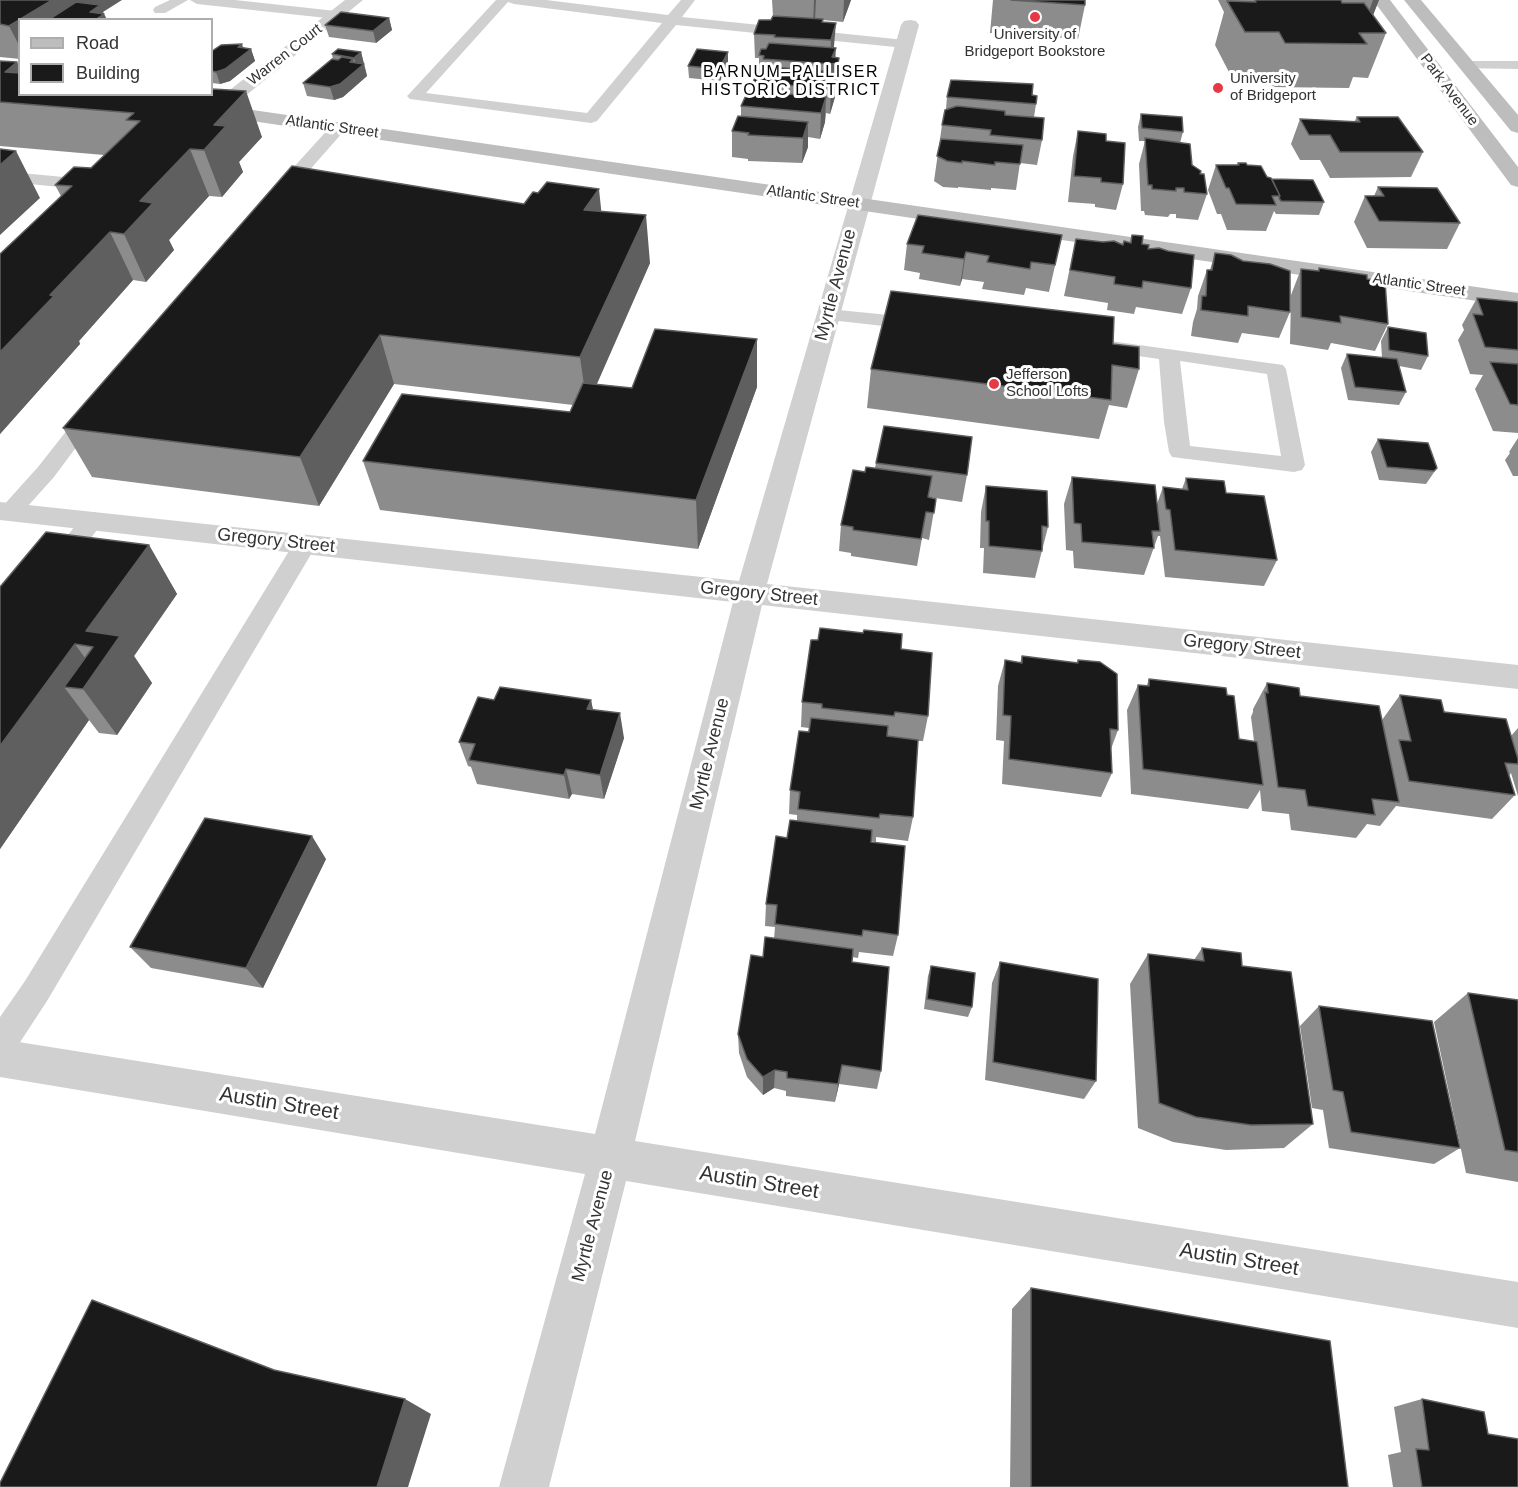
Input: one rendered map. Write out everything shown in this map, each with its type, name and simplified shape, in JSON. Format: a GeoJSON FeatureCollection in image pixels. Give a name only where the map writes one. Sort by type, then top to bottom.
{"type":"FeatureCollection","features":[{"type":"Feature","properties":{"kind":"street","name":"Warren Court"},"geometry":{"type":"LineString","coordinates":[[215,111],[355,0]]}},
{"type":"Feature","properties":{"kind":"street","name":"Park Avenue"},"geometry":{"type":"LineString","coordinates":[[1380,0],[1518,181]]}},
{"type":"Feature","properties":{"kind":"street","name":"Park Avenue"},"geometry":{"type":"LineString","coordinates":[[1412,0],[1516,122]]}},
{"type":"Feature","properties":{"kind":"street","name":"Myrtle Avenue"},"geometry":{"type":"LineString","coordinates":[[524,1487],[610,1159],[750,593],[910,24]]}},
{"type":"Feature","properties":{"kind":"street","name":"Atlantic Street"},"geometry":{"type":"LineString","coordinates":[[192,107],[1518,300]]}},
{"type":"Feature","properties":{"kind":"street","name":"Gregory Street"},"geometry":{"type":"LineString","coordinates":[[5,512],[1518,677]]}},
{"type":"Feature","properties":{"kind":"street","name":"Austin Street"},"geometry":{"type":"LineString","coordinates":[[0,1059],[1518,1305]]}},
{"type":"Feature","properties":{"kind":"lane"},"geometry":{"type":"LineString","coordinates":[[160,10],[181,0]]}},
{"type":"Feature","properties":{"kind":"lane"},"geometry":{"type":"LineString","coordinates":[[197,0],[336,15]]}},
{"type":"Feature","properties":{"kind":"lane"},"geometry":{"type":"LineString","coordinates":[[503,0],[415,96],[591,118],[688,0]]}},
{"type":"Feature","properties":{"kind":"lane"},"geometry":{"type":"LineString","coordinates":[[514,0],[672,20],[905,44]]}},
{"type":"Feature","properties":{"kind":"lane"},"geometry":{"type":"LineString","coordinates":[[1466,65],[1518,64]]}},
{"type":"Feature","properties":{"kind":"lane"},"geometry":{"type":"LineString","coordinates":[[264,210],[338,128]]}},
{"type":"Feature","properties":{"kind":"lane"},"geometry":{"type":"LineString","coordinates":[[0,176],[74,183],[79,189],[55,213]]}},
{"type":"Feature","properties":{"kind":"lane"},"geometry":{"type":"LineString","coordinates":[[828,315],[933,326]]}},
{"type":"Feature","properties":{"kind":"lane"},"geometry":{"type":"LineString","coordinates":[[1084,344],[1169,354],[1276,369],[1294,465],[1180,452],[1169,354]]}},
{"type":"Feature","properties":{"kind":"lane"},"geometry":{"type":"LineString","coordinates":[[5,512],[46,472],[102,399]]}},
{"type":"Feature","properties":{"kind":"lane"},"geometry":{"type":"LineString","coordinates":[[41,586],[92,520]]}},
{"type":"Feature","properties":{"kind":"lane"},"geometry":{"type":"LineString","coordinates":[[0,1045],[36,991],[305,544]]}},
{"type":"Feature","properties":{"kind":"building"},"geometry":{"type":"Polygon","coordinates":[[[0,0],[52,0],[22,18],[18,18],[18,21],[9,26],[0,24],[0,0]]]}},
{"type":"Feature","properties":{"kind":"building"},"geometry":{"type":"Polygon","coordinates":[[[1011,0],[1085,0],[1085,5],[1011,0]]]}},
{"type":"Feature","properties":{"kind":"building"},"geometry":{"type":"Polygon","coordinates":[[[1255,0],[1341,0],[1342,3],[1364,3],[1386,33],[1359,33],[1367,44],[1285,43],[1279,32],[1245,32],[1227,1],[1256,2],[1255,0]]]}},
{"type":"Feature","properties":{"kind":"building"},"geometry":{"type":"Polygon","coordinates":[[[76,2],[100,5],[90,12],[104,14],[98,18],[51,18],[76,2]]]}},
{"type":"Feature","properties":{"kind":"building"},"geometry":{"type":"Polygon","coordinates":[[[341,12],[389,18],[373,31],[325,25],[341,12]]]}},
{"type":"Feature","properties":{"kind":"building"},"geometry":{"type":"Polygon","coordinates":[[[773,16],[823,19],[822,22],[836,23],[831,40],[754,34],[759,20],[771,20],[773,16]]]}},
{"type":"Feature","properties":{"kind":"building"},"geometry":{"type":"Polygon","coordinates":[[[769,43],[836,48],[832,57],[839,58],[838,63],[763,59],[764,56],[759,55],[761,49],[766,49],[769,43]]]}},
{"type":"Feature","properties":{"kind":"building"},"geometry":{"type":"Polygon","coordinates":[[[242,44],[238,47],[251,49],[225,69],[216,72],[213,71],[213,50],[221,45],[242,44]]]}},
{"type":"Feature","properties":{"kind":"building"},"geometry":{"type":"Polygon","coordinates":[[[338,49],[361,52],[354,58],[332,54],[338,49]]]}},
{"type":"Feature","properties":{"kind":"building"},"geometry":{"type":"Polygon","coordinates":[[[697,49],[728,52],[719,69],[688,66],[697,49]]]}},
{"type":"Feature","properties":{"kind":"building"},"geometry":{"type":"Polygon","coordinates":[[[342,57],[353,59],[350,62],[364,64],[340,84],[330,87],[303,83],[332,59],[338,60],[342,57]]]}},
{"type":"Feature","properties":{"kind":"building"},"geometry":{"type":"Polygon","coordinates":[[[0,61],[17,62],[5,72],[18,73],[18,96],[213,96],[213,89],[246,91],[214,125],[226,126],[204,150],[190,149],[140,201],[153,203],[124,234],[110,232],[50,295],[54,296],[0,352],[0,254],[72,186],[55,185],[74,167],[91,168],[140,121],[126,120],[134,113],[0,102],[0,61]]]}},
{"type":"Feature","properties":{"kind":"building"},"geometry":{"type":"Polygon","coordinates":[[[760,66],[836,72],[831,89],[753,82],[760,66]]]}},
{"type":"Feature","properties":{"kind":"building"},"geometry":{"type":"Polygon","coordinates":[[[951,80],[1033,84],[1032,95],[1037,96],[1036,104],[947,97],[951,80]]]}},
{"type":"Feature","properties":{"kind":"building"},"geometry":{"type":"Polygon","coordinates":[[[748,91],[826,97],[821,113],[741,106],[748,91]]]}},
{"type":"Feature","properties":{"kind":"building"},"geometry":{"type":"Polygon","coordinates":[[[957,106],[1005,111],[1005,115],[1044,118],[1042,140],[990,135],[991,130],[942,125],[945,110],[957,106]]]}},
{"type":"Feature","properties":{"kind":"building"},"geometry":{"type":"Polygon","coordinates":[[[1141,114],[1182,117],[1183,132],[1142,128],[1141,114]]]}},
{"type":"Feature","properties":{"kind":"building"},"geometry":{"type":"Polygon","coordinates":[[[738,116],[808,122],[803,138],[748,135],[749,133],[732,131],[738,116]]]}},
{"type":"Feature","properties":{"kind":"building"},"geometry":{"type":"Polygon","coordinates":[[[1357,117],[1398,117],[1423,152],[1340,152],[1330,135],[1309,135],[1300,119],[1360,122],[1357,117]]]}},
{"type":"Feature","properties":{"kind":"building"},"geometry":{"type":"Polygon","coordinates":[[[1078,131],[1106,134],[1106,141],[1125,143],[1123,184],[1101,182],[1101,178],[1074,176],[1078,131]]]}},
{"type":"Feature","properties":{"kind":"building"},"geometry":{"type":"Polygon","coordinates":[[[1145,138],[1190,144],[1192,165],[1201,171],[1200,174],[1204,174],[1207,194],[1184,192],[1184,188],[1176,188],[1176,191],[1152,189],[1152,185],[1148,185],[1145,138]]]}},
{"type":"Feature","properties":{"kind":"building"},"geometry":{"type":"Polygon","coordinates":[[[941,139],[1023,145],[1020,164],[995,162],[995,165],[947,161],[937,156],[941,139]]]}},
{"type":"Feature","properties":{"kind":"building"},"geometry":{"type":"Polygon","coordinates":[[[0,149],[16,151],[0,165],[0,149]]]}},
{"type":"Feature","properties":{"kind":"building"},"geometry":{"type":"Polygon","coordinates":[[[1238,163],[1261,166],[1267,177],[1271,178],[1280,196],[1272,196],[1276,205],[1236,204],[1216,165],[1239,165],[1238,163]]]}},
{"type":"Feature","properties":{"kind":"building"},"geometry":{"type":"Polygon","coordinates":[[[292,166],[524,204],[533,192],[538,193],[547,182],[599,189],[584,210],[646,215],[580,357],[380,335],[300,457],[63,428],[292,166]]]}},
{"type":"Feature","properties":{"kind":"building"},"geometry":{"type":"Polygon","coordinates":[[[1272,179],[1313,180],[1324,202],[1281,201],[1272,179]]]}},
{"type":"Feature","properties":{"kind":"building"},"geometry":{"type":"Polygon","coordinates":[[[1378,187],[1437,188],[1460,223],[1379,221],[1365,196],[1384,196],[1378,187]]]}},
{"type":"Feature","properties":{"kind":"building"},"geometry":{"type":"Polygon","coordinates":[[[918,215],[1062,235],[1055,265],[1031,262],[1030,269],[987,262],[989,256],[966,252],[964,259],[922,253],[924,246],[907,244],[918,215]]]}},
{"type":"Feature","properties":{"kind":"building"},"geometry":{"type":"Polygon","coordinates":[[[1132,235],[1143,236],[1142,244],[1149,245],[1148,249],[1159,248],[1194,255],[1191,288],[1143,281],[1142,288],[1114,284],[1115,277],[1070,270],[1076,239],[1114,241],[1123,245],[1124,241],[1131,243],[1132,235]]]}},
{"type":"Feature","properties":{"kind":"building"},"geometry":{"type":"Polygon","coordinates":[[[1215,253],[1231,255],[1243,261],[1270,264],[1290,271],[1290,312],[1248,306],[1248,316],[1201,310],[1202,296],[1206,296],[1207,270],[1212,270],[1215,253]]]}},
{"type":"Feature","properties":{"kind":"building"},"geometry":{"type":"Polygon","coordinates":[[[1319,268],[1367,275],[1367,279],[1385,281],[1388,324],[1340,316],[1341,323],[1301,317],[1301,269],[1319,271],[1319,268]]]}},
{"type":"Feature","properties":{"kind":"building"},"geometry":{"type":"Polygon","coordinates":[[[891,291],[1114,317],[1113,344],[1139,347],[1139,369],[1112,365],[1111,400],[871,369],[891,291]]]}},
{"type":"Feature","properties":{"kind":"building"},"geometry":{"type":"Polygon","coordinates":[[[1477,298],[1518,302],[1518,350],[1485,347],[1473,314],[1483,315],[1477,298]]]}},
{"type":"Feature","properties":{"kind":"building"},"geometry":{"type":"Polygon","coordinates":[[[1388,327],[1426,333],[1428,356],[1389,350],[1388,327]]]}},
{"type":"Feature","properties":{"kind":"building"},"geometry":{"type":"Polygon","coordinates":[[[655,329],[757,339],[696,500],[363,461],[402,394],[570,412],[583,383],[632,388],[655,329]]]}},
{"type":"Feature","properties":{"kind":"building"},"geometry":{"type":"Polygon","coordinates":[[[1347,354],[1397,359],[1406,392],[1355,387],[1347,354]]]}},
{"type":"Feature","properties":{"kind":"building"},"geometry":{"type":"Polygon","coordinates":[[[1490,362],[1518,364],[1518,405],[1510,404],[1490,362]]]}},
{"type":"Feature","properties":{"kind":"building"},"geometry":{"type":"Polygon","coordinates":[[[884,426],[972,437],[967,475],[876,463],[884,426]]]}},
{"type":"Feature","properties":{"kind":"building"},"geometry":{"type":"Polygon","coordinates":[[[1378,439],[1428,443],[1437,468],[1434,471],[1387,467],[1378,439]]]}},
{"type":"Feature","properties":{"kind":"building"},"geometry":{"type":"Polygon","coordinates":[[[866,467],[932,476],[928,497],[936,499],[934,513],[926,512],[921,539],[853,530],[853,527],[841,525],[853,470],[865,472],[866,467]]]}},
{"type":"Feature","properties":{"kind":"building"},"geometry":{"type":"Polygon","coordinates":[[[1072,477],[1155,485],[1160,531],[1152,531],[1154,548],[1082,542],[1081,524],[1074,523],[1072,477]]]}},
{"type":"Feature","properties":{"kind":"building"},"geometry":{"type":"Polygon","coordinates":[[[1186,478],[1224,481],[1226,493],[1264,496],[1277,560],[1175,550],[1170,510],[1166,509],[1163,487],[1188,490],[1186,478]]]}},
{"type":"Feature","properties":{"kind":"building"},"geometry":{"type":"Polygon","coordinates":[[[986,486],[1047,491],[1048,527],[1042,526],[1042,551],[989,546],[986,486]]]}},
{"type":"Feature","properties":{"kind":"building"},"geometry":{"type":"Polygon","coordinates":[[[46,532],[149,545],[86,631],[120,636],[83,689],[64,687],[93,647],[75,644],[0,746],[0,587],[46,532]]]}},
{"type":"Feature","properties":{"kind":"building"},"geometry":{"type":"Polygon","coordinates":[[[820,628],[863,633],[864,630],[902,634],[901,649],[932,653],[928,716],[895,712],[894,716],[822,708],[822,704],[802,702],[811,640],[818,640],[820,628]]]}},
{"type":"Feature","properties":{"kind":"building"},"geometry":{"type":"Polygon","coordinates":[[[1022,656],[1078,663],[1078,660],[1100,662],[1117,674],[1118,730],[1110,729],[1112,773],[1009,759],[1011,716],[1003,715],[1005,660],[1022,663],[1022,656]]]}},
{"type":"Feature","properties":{"kind":"building"},"geometry":{"type":"Polygon","coordinates":[[[1149,679],[1226,688],[1227,695],[1234,696],[1239,739],[1257,742],[1263,785],[1143,769],[1138,685],[1149,686],[1149,679]]]}},
{"type":"Feature","properties":{"kind":"building"},"geometry":{"type":"Polygon","coordinates":[[[1267,683],[1299,688],[1300,696],[1379,706],[1399,802],[1372,799],[1375,815],[1308,806],[1305,790],[1278,787],[1265,692],[1268,693],[1267,683]]]}},
{"type":"Feature","properties":{"kind":"building"},"geometry":{"type":"Polygon","coordinates":[[[500,687],[591,700],[587,709],[620,713],[600,775],[566,769],[564,775],[469,760],[475,744],[459,742],[478,697],[494,700],[500,687]]]}},
{"type":"Feature","properties":{"kind":"building"},"geometry":{"type":"Polygon","coordinates":[[[1400,695],[1441,700],[1444,712],[1506,719],[1518,759],[1518,764],[1505,763],[1515,795],[1409,781],[1399,740],[1411,741],[1400,695]]]}},
{"type":"Feature","properties":{"kind":"building"},"geometry":{"type":"Polygon","coordinates":[[[811,718],[888,726],[887,736],[918,740],[913,817],[880,814],[879,818],[798,809],[800,792],[790,790],[799,731],[809,732],[811,718]]]}},
{"type":"Feature","properties":{"kind":"building"},"geometry":{"type":"Polygon","coordinates":[[[205,818],[312,836],[246,968],[130,947],[205,818]]]}},
{"type":"Feature","properties":{"kind":"building"},"geometry":{"type":"Polygon","coordinates":[[[790,820],[872,830],[871,842],[905,846],[898,935],[863,930],[862,936],[775,924],[777,905],[766,904],[776,836],[787,838],[790,820]]]}},
{"type":"Feature","properties":{"kind":"building"},"geometry":{"type":"Polygon","coordinates":[[[765,937],[853,949],[852,962],[889,967],[881,1071],[842,1065],[838,1084],[787,1078],[787,1072],[775,1070],[763,1077],[747,1059],[738,1034],[751,955],[763,957],[765,937]]]}},
{"type":"Feature","properties":{"kind":"building"},"geometry":{"type":"Polygon","coordinates":[[[1202,948],[1241,953],[1242,966],[1291,972],[1313,1124],[1251,1125],[1196,1117],[1159,1103],[1148,954],[1204,961],[1202,948]]]}},
{"type":"Feature","properties":{"kind":"building"},"geometry":{"type":"Polygon","coordinates":[[[1000,962],[1098,979],[1096,1081],[993,1062],[1000,962]]]}},
{"type":"Feature","properties":{"kind":"building"},"geometry":{"type":"Polygon","coordinates":[[[931,966],[975,973],[972,1007],[927,999],[931,966]]]}},
{"type":"Feature","properties":{"kind":"building"},"geometry":{"type":"Polygon","coordinates":[[[1468,993],[1518,1000],[1518,1152],[1505,1150],[1468,993]]]}},
{"type":"Feature","properties":{"kind":"building"},"geometry":{"type":"Polygon","coordinates":[[[1319,1006],[1432,1021],[1460,1148],[1351,1132],[1343,1092],[1333,1090],[1319,1006]]]}},
{"type":"Feature","properties":{"kind":"building"},"geometry":{"type":"Polygon","coordinates":[[[1031,1288],[1330,1341],[1348,1487],[1031,1487],[1031,1288]]]}},
{"type":"Feature","properties":{"kind":"building"},"geometry":{"type":"Polygon","coordinates":[[[92,1300],[274,1370],[405,1399],[377,1487],[0,1487],[92,1300]]]}},
{"type":"Feature","properties":{"kind":"building"},"geometry":{"type":"Polygon","coordinates":[[[1422,1399],[1484,1412],[1488,1434],[1518,1439],[1518,1487],[1422,1487],[1416,1449],[1429,1450],[1422,1399]]]}},
{"type":"Feature","properties":{"kind":"place","name":"University of Bridgeport Bookstore"},"geometry":{"type":"Point","coordinates":[1035,17]}},
{"type":"Feature","properties":{"kind":"place","name":"University of Bridgeport"},"geometry":{"type":"Point","coordinates":[1218,88]}},
{"type":"Feature","properties":{"kind":"place","name":"Jefferson School Lofts"},"geometry":{"type":"Point","coordinates":[994,384]}},
{"type":"Feature","properties":{"kind":"district","name":"BARNUM–PALLISER HISTORIC DISTRICT"},"geometry":{"type":"Point","coordinates":[791,82]}}]}
